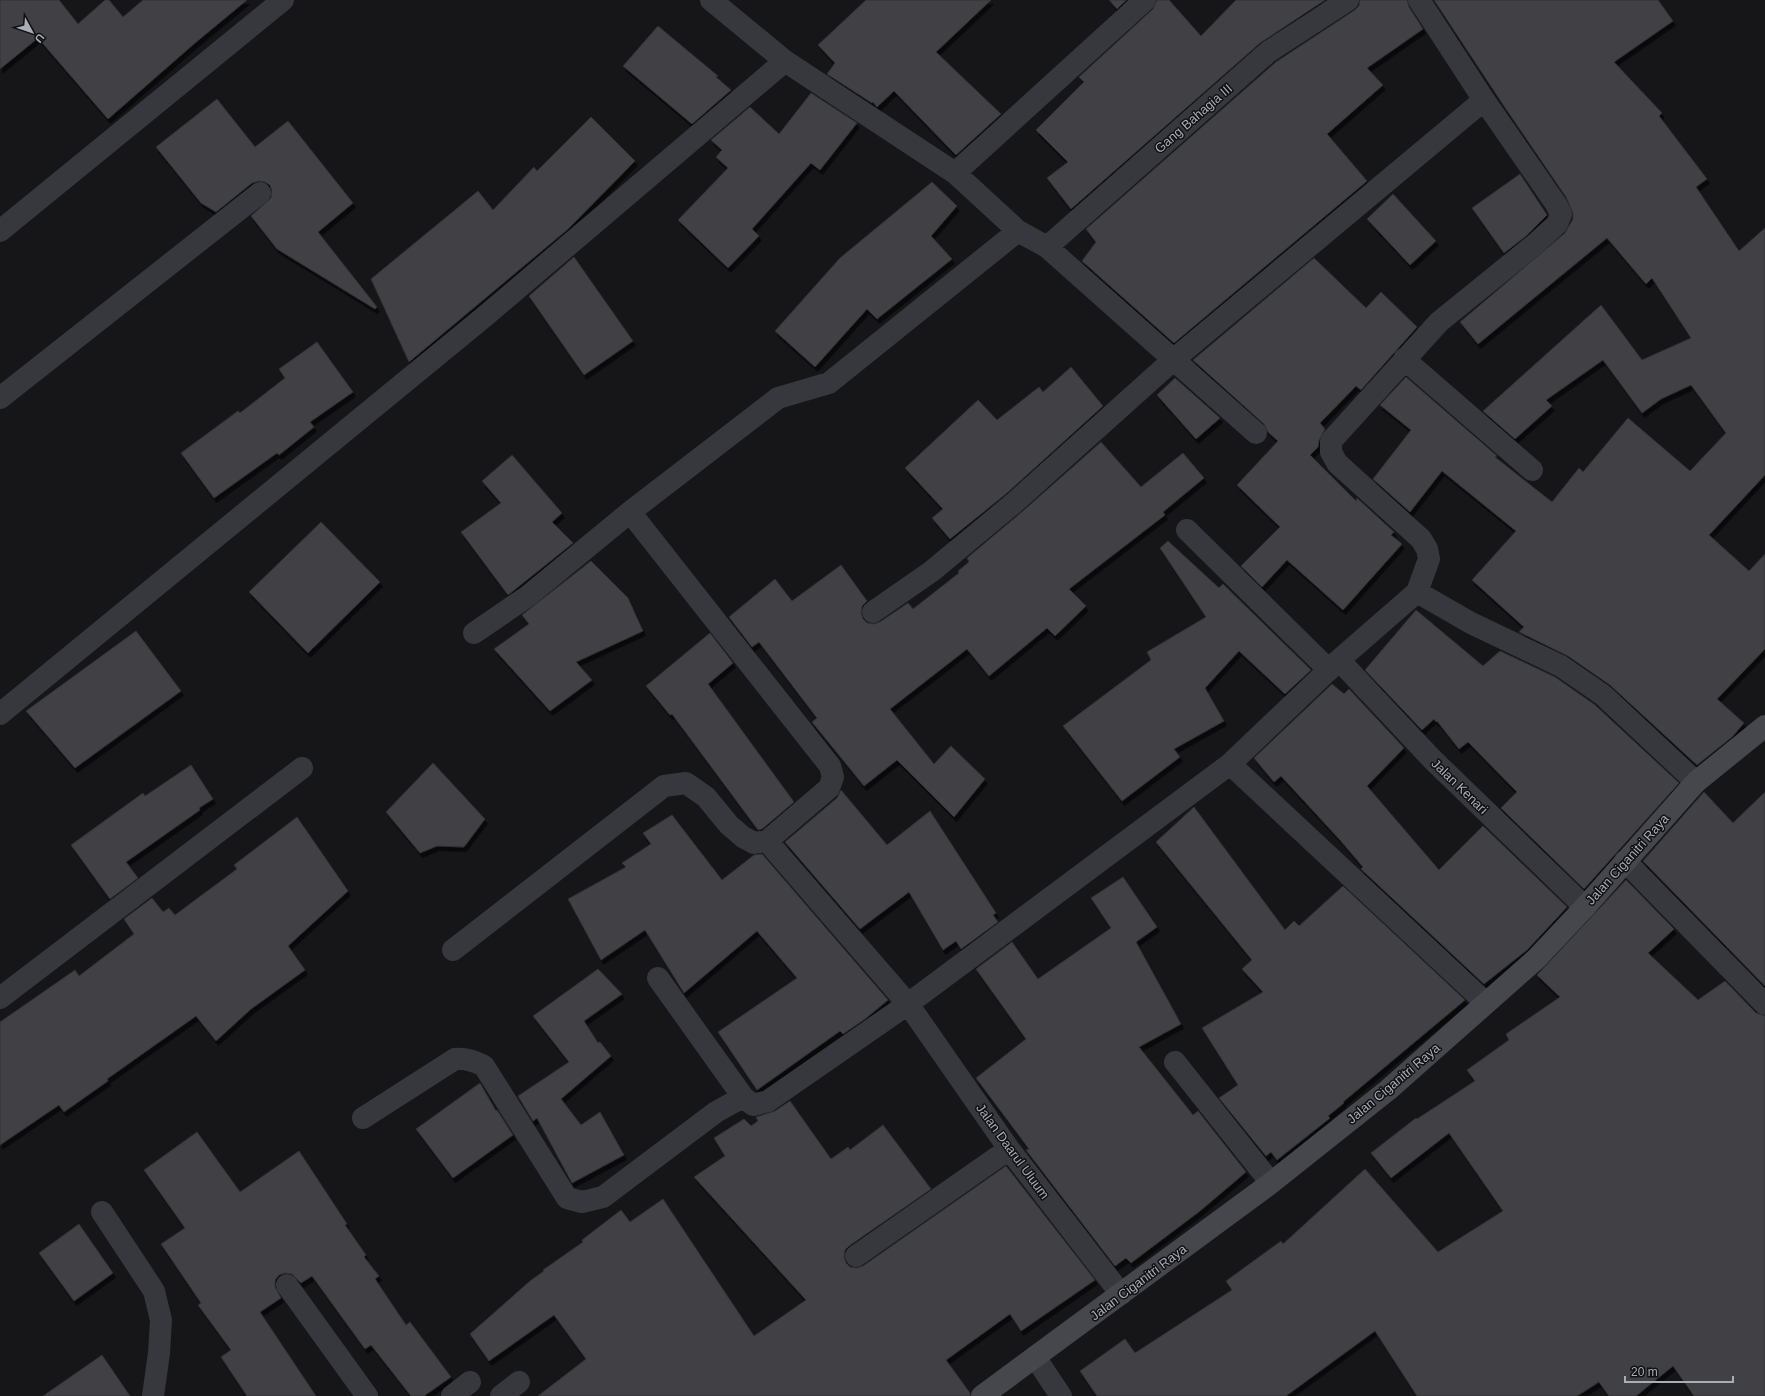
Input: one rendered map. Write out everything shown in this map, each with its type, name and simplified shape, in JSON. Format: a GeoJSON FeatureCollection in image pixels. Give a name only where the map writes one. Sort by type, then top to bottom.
{"type":"FeatureCollection","features":[{"type":"Feature","properties":{"kind":"street"},"geometry":{"type":"LineString","coordinates":[[0,231],[283,0]]}},
{"type":"Feature","properties":{"kind":"street"},"geometry":{"type":"LineString","coordinates":[[711,0],[785,61],[955,173],[1018,231],[1047,247],[1256,433]]}},
{"type":"Feature","properties":{"kind":"street"},"geometry":{"type":"LineString","coordinates":[[955,173],[1145,0]]}},
{"type":"Feature","properties":{"kind":"street","name":"Gang Bahagia III"},"geometry":{"type":"LineString","coordinates":[[1047,247],[1268,52],[1348,0]]}},
{"type":"Feature","properties":{"kind":"street"},"geometry":{"type":"LineString","coordinates":[[658,978],[743,1097],[753,1105],[768,1101],[908,1004],[1230,764],[1334,665],[1417,592],[1429,559],[1427,549],[1421,539],[1337,463],[1331,452],[1331,441],[1439,322],[1534,245],[1557,224],[1561,214],[1556,204],[1484,100],[1419,0]]}},
{"type":"Feature","properties":{"kind":"street"},"geometry":{"type":"LineString","coordinates":[[0,714],[484,317],[785,61]]}},
{"type":"Feature","properties":{"kind":"street"},"geometry":{"type":"LineString","coordinates":[[873,612],[932,571],[1015,502],[1173,360],[1484,100]]}},
{"type":"Feature","properties":{"kind":"street"},"geometry":{"type":"LineString","coordinates":[[0,398],[260,193]]}},
{"type":"Feature","properties":{"kind":"street"},"geometry":{"type":"LineString","coordinates":[[474,634],[528,596],[630,512],[778,398],[829,383],[1018,231]]}},
{"type":"Feature","properties":{"kind":"street"},"geometry":{"type":"LineString","coordinates":[[1404,359],[1532,470]]}},
{"type":"Feature","properties":{"kind":"street"},"geometry":{"type":"LineString","coordinates":[[453,950],[664,786],[686,783],[706,797],[729,825],[743,837],[754,843],[767,841],[829,788],[833,777],[830,766],[630,512]]}},
{"type":"Feature","properties":{"kind":"street","name":"Jalan Kenari"},"geometry":{"type":"LineString","coordinates":[[1187,530],[1334,665],[1585,907]]}},
{"type":"Feature","properties":{"kind":"street"},"geometry":{"type":"LineString","coordinates":[[1417,592],[1471,623],[1561,666],[1603,695],[1696,782]]}},
{"type":"Feature","properties":{"kind":"street","name":"Jalan Ciganitri Raya"},"geometry":{"type":"LineString","coordinates":[[982,1396],[1271,1182],[1388,1090],[1536,959],[1585,907],[1696,782],[1765,726]]}},
{"type":"Feature","properties":{"kind":"street"},"geometry":{"type":"LineString","coordinates":[[1230,764],[1486,1003]]}},
{"type":"Feature","properties":{"kind":"street"},"geometry":{"type":"LineString","coordinates":[[0,998],[302,768]]}},
{"type":"Feature","properties":{"kind":"street","name":"Jalan Daarul Uluum"},"geometry":{"type":"LineString","coordinates":[[767,841],[908,1004],[1009,1148],[1121,1294]]}},
{"type":"Feature","properties":{"kind":"street"},"geometry":{"type":"LineString","coordinates":[[1625,861],[1765,1004]]}},
{"type":"Feature","properties":{"kind":"street"},"geometry":{"type":"LineString","coordinates":[[363,1118],[454,1059],[464,1058],[474,1061],[484,1066],[567,1198],[582,1202],[603,1197],[716,1112],[743,1097]]}},
{"type":"Feature","properties":{"kind":"street"},"geometry":{"type":"LineString","coordinates":[[1175,1062],[1271,1182]]}},
{"type":"Feature","properties":{"kind":"street"},"geometry":{"type":"LineString","coordinates":[[856,1256],[1009,1148]]}},
{"type":"Feature","properties":{"kind":"street"},"geometry":{"type":"LineString","coordinates":[[102,1212],[154,1291],[161,1320],[159,1353],[153,1396]]}},
{"type":"Feature","properties":{"kind":"street"},"geometry":{"type":"LineString","coordinates":[[288,1285],[367,1396]]}},
{"type":"Feature","properties":{"kind":"street"},"geometry":{"type":"LineString","coordinates":[[1035,1357],[1061,1396]]}},
{"type":"Feature","properties":{"kind":"street"},"geometry":{"type":"LineString","coordinates":[[452,1396],[470,1382]]}},
{"type":"Feature","properties":{"kind":"street"},"geometry":{"type":"LineString","coordinates":[[501,1396],[519,1382]]}},
{"type":"Feature","properties":{"kind":"building"},"geometry":{"type":"Polygon","coordinates":[[[0,0],[59,0],[78,24],[105,0],[109,0],[123,17],[143,0],[247,0],[108,119],[38,38],[0,69],[0,0]]]}},
{"type":"Feature","properties":{"kind":"building"},"geometry":{"type":"Polygon","coordinates":[[[866,0],[991,0],[936,52],[1001,114],[956,155],[894,91],[877,107],[873,102],[872,103],[827,74],[835,63],[818,45],[866,0]]]}},
{"type":"Feature","properties":{"kind":"building"},"geometry":{"type":"Polygon","coordinates":[[[1109,0],[1126,0],[1117,9],[1109,0]]]}},
{"type":"Feature","properties":{"kind":"building"},"geometry":{"type":"Polygon","coordinates":[[[1157,0],[1169,0],[1201,36],[1236,0],[1325,0],[1260,43],[1071,209],[1047,178],[1068,162],[1036,130],[1084,82],[1079,77],[1153,9],[1157,0]]]}},
{"type":"Feature","properties":{"kind":"building"},"geometry":{"type":"Polygon","coordinates":[[[1360,0],[1407,0],[1409,7],[1423,29],[1367,68],[1383,85],[1327,134],[1367,181],[1174,343],[1082,261],[1096,242],[1086,229],[1276,62],[1355,10],[1359,6],[1360,0]]]}},
{"type":"Feature","properties":{"kind":"building"},"geometry":{"type":"Polygon","coordinates":[[[1434,0],[1658,0],[1673,21],[1614,62],[1662,113],[1659,116],[1707,179],[1696,187],[1739,251],[1765,228],[1765,475],[1709,535],[1749,571],[1765,554],[1765,649],[1717,699],[1744,723],[1732,737],[1697,765],[1610,685],[1568,656],[1519,632],[1524,627],[1472,580],[1516,531],[1442,471],[1410,512],[1373,479],[1411,430],[1380,405],[1406,377],[1497,456],[1495,457],[1552,502],[1579,468],[1583,472],[1628,418],[1690,471],[1726,433],[1691,385],[1661,399],[1642,413],[1603,360],[1546,400],[1552,406],[1515,439],[1483,411],[1601,305],[1642,360],[1691,338],[1652,278],[1646,284],[1607,238],[1478,344],[1460,322],[1565,233],[1573,219],[1573,213],[1566,197],[1434,0]]]}},
{"type":"Feature","properties":{"kind":"building"},"geometry":{"type":"Polygon","coordinates":[[[658,26],[718,76],[716,77],[731,90],[692,124],[623,66],[658,26]]]}},
{"type":"Feature","properties":{"kind":"building"},"geometry":{"type":"Polygon","coordinates":[[[811,93],[857,123],[820,170],[811,163],[752,229],[759,236],[728,268],[678,220],[728,168],[716,157],[722,150],[711,140],[750,107],[779,134],[811,93]]]}},
{"type":"Feature","properties":{"kind":"building"},"geometry":{"type":"Polygon","coordinates":[[[217,99],[255,147],[288,121],[353,203],[318,232],[377,307],[375,309],[277,249],[251,216],[271,198],[272,191],[270,185],[259,181],[252,183],[216,212],[201,203],[156,147],[217,99]]]}},
{"type":"Feature","properties":{"kind":"building"},"geometry":{"type":"Polygon","coordinates":[[[591,117],[635,161],[568,229],[409,362],[371,279],[478,191],[493,210],[534,167],[537,171],[591,117]]]}},
{"type":"Feature","properties":{"kind":"building"},"geometry":{"type":"Polygon","coordinates":[[[1520,174],[1547,215],[1526,236],[1504,253],[1472,208],[1520,174]]]}},
{"type":"Feature","properties":{"kind":"building"},"geometry":{"type":"Polygon","coordinates":[[[932,182],[957,206],[931,236],[952,259],[877,319],[867,309],[815,367],[775,331],[840,258],[932,182]]]}},
{"type":"Feature","properties":{"kind":"building"},"geometry":{"type":"Polygon","coordinates":[[[1393,194],[1436,241],[1410,265],[1367,219],[1393,194]]]}},
{"type":"Feature","properties":{"kind":"building"},"geometry":{"type":"Polygon","coordinates":[[[574,257],[633,341],[584,375],[529,296],[574,257]]]}},
{"type":"Feature","properties":{"kind":"building"},"geometry":{"type":"Polygon","coordinates":[[[1314,258],[1366,308],[1381,292],[1417,327],[1361,390],[1356,386],[1320,423],[1325,429],[1319,440],[1318,447],[1310,455],[1356,501],[1357,498],[1394,532],[1391,535],[1402,544],[1343,610],[1287,560],[1262,587],[1241,566],[1280,527],[1237,485],[1278,441],[1268,432],[1264,424],[1193,360],[1314,258]]]}},
{"type":"Feature","properties":{"kind":"building"},"geometry":{"type":"Polygon","coordinates":[[[317,342],[353,392],[310,422],[314,427],[279,455],[277,453],[214,498],[181,453],[238,411],[240,413],[285,378],[279,369],[317,342]]]}},
{"type":"Feature","properties":{"kind":"building"},"geometry":{"type":"Polygon","coordinates":[[[1071,367],[1103,406],[1007,493],[950,539],[932,518],[943,509],[905,468],[978,400],[997,420],[1039,387],[1043,392],[1071,367]]]}},
{"type":"Feature","properties":{"kind":"building"},"geometry":{"type":"Polygon","coordinates":[[[1175,378],[1220,418],[1196,439],[1157,395],[1175,378]]]}},
{"type":"Feature","properties":{"kind":"building"},"geometry":{"type":"Polygon","coordinates":[[[1101,442],[1141,487],[1183,453],[1204,478],[1163,512],[1165,515],[1069,589],[1086,606],[1055,636],[1047,628],[989,676],[967,649],[890,709],[934,764],[951,746],[985,779],[954,817],[897,760],[864,786],[812,722],[817,718],[759,642],[752,647],[729,617],[775,579],[792,601],[841,565],[867,601],[862,606],[861,613],[863,619],[867,623],[874,624],[880,622],[908,603],[913,609],[959,573],[958,571],[969,562],[967,558],[1101,442]]]}},
{"type":"Feature","properties":{"kind":"building"},"geometry":{"type":"Polygon","coordinates":[[[512,455],[562,513],[552,522],[573,543],[508,595],[461,532],[501,503],[482,481],[512,455]]]}},
{"type":"Feature","properties":{"kind":"building"},"geometry":{"type":"Polygon","coordinates":[[[321,522],[380,582],[308,653],[249,592],[321,522]]]}},
{"type":"Feature","properties":{"kind":"building"},"geometry":{"type":"Polygon","coordinates":[[[1168,541],[1219,588],[1223,584],[1311,670],[1285,694],[1239,651],[1205,688],[1224,721],[1174,749],[1180,757],[1122,801],[1063,726],[1151,660],[1147,652],[1206,617],[1160,548],[1168,541]]]}},
{"type":"Feature","properties":{"kind":"building"},"geometry":{"type":"Polygon","coordinates":[[[591,561],[628,598],[643,631],[576,662],[592,680],[550,711],[494,649],[529,624],[522,615],[591,561]]]}},
{"type":"Feature","properties":{"kind":"building"},"geometry":{"type":"Polygon","coordinates":[[[1416,610],[1483,666],[1500,651],[1555,677],[1595,705],[1679,783],[1584,889],[1501,808],[1517,792],[1468,742],[1459,749],[1434,719],[1422,730],[1365,670],[1416,610]]]}},
{"type":"Feature","properties":{"kind":"building"},"geometry":{"type":"Polygon","coordinates":[[[136,631],[181,691],[75,768],[26,711],[136,631]]]}},
{"type":"Feature","properties":{"kind":"building"},"geometry":{"type":"Polygon","coordinates":[[[710,633],[733,663],[708,684],[794,802],[762,829],[758,830],[672,714],[670,715],[646,686],[710,633]]]}},
{"type":"Feature","properties":{"kind":"building"},"geometry":{"type":"Polygon","coordinates":[[[1332,684],[1344,694],[1349,689],[1404,748],[1367,786],[1439,870],[1483,826],[1567,907],[1527,950],[1484,984],[1361,869],[1363,867],[1340,840],[1281,776],[1274,782],[1254,758],[1332,684]]]}},
{"type":"Feature","properties":{"kind":"building"},"geometry":{"type":"Polygon","coordinates":[[[433,763],[485,819],[464,847],[437,846],[420,853],[386,812],[433,763]]]}},
{"type":"Feature","properties":{"kind":"building"},"geometry":{"type":"Polygon","coordinates":[[[191,765],[213,799],[199,808],[200,810],[126,862],[138,878],[110,899],[71,845],[143,793],[145,796],[191,765]]]}},
{"type":"Feature","properties":{"kind":"building"},"geometry":{"type":"Polygon","coordinates":[[[841,790],[887,845],[930,811],[996,913],[993,915],[998,922],[961,949],[956,941],[943,950],[909,892],[860,929],[785,842],[837,798],[841,790]]]}},
{"type":"Feature","properties":{"kind":"building"},"geometry":{"type":"Polygon","coordinates":[[[1704,792],[1733,823],[1765,792],[1765,986],[1643,861],[1704,792]]]}},
{"type":"Feature","properties":{"kind":"building"},"geometry":{"type":"Polygon","coordinates":[[[1194,807],[1285,930],[1294,921],[1299,926],[1343,886],[1465,1000],[1343,1102],[1344,1103],[1328,1116],[1330,1118],[1277,1160],[1271,1152],[1266,1156],[1219,1098],[1238,1085],[1202,1028],[1263,992],[1242,969],[1252,960],[1156,842],[1194,807]]]}},
{"type":"Feature","properties":{"kind":"building"},"geometry":{"type":"Polygon","coordinates":[[[672,815],[722,880],[754,855],[762,854],[888,1000],[865,1019],[843,1034],[840,1031],[757,1090],[718,1032],[797,978],[757,931],[684,993],[645,930],[601,960],[568,899],[626,867],[622,863],[651,844],[643,833],[672,815]]]}},
{"type":"Feature","properties":{"kind":"building"},"geometry":{"type":"Polygon","coordinates":[[[297,817],[348,891],[288,946],[305,970],[251,1009],[216,1041],[196,1016],[107,1079],[108,1081],[64,1112],[59,1105],[0,1145],[0,1022],[75,970],[79,976],[134,934],[124,919],[152,898],[163,912],[169,908],[175,915],[237,869],[234,865],[297,817]]]}},
{"type":"Feature","properties":{"kind":"building"},"geometry":{"type":"Polygon","coordinates":[[[1123,877],[1157,927],[1136,942],[1181,1024],[1139,1047],[1193,1115],[1198,1111],[1246,1172],[1200,1211],[1131,1263],[1126,1258],[1115,1266],[1026,1150],[1029,1149],[976,1078],[1026,1039],[976,969],[1012,942],[1038,979],[1111,928],[1091,898],[1123,877]]]}},
{"type":"Feature","properties":{"kind":"building"},"geometry":{"type":"Polygon","coordinates":[[[1626,880],[1674,929],[1648,953],[1698,1000],[1725,981],[1756,1013],[1765,1016],[1765,1396],[1694,1396],[1673,1366],[1636,1396],[1609,1396],[1599,1382],[1577,1396],[1417,1396],[1375,1331],[1286,1396],[1097,1396],[1080,1371],[1125,1339],[1135,1353],[1232,1290],[1226,1281],[1281,1241],[1283,1244],[1365,1169],[1438,1252],[1503,1211],[1449,1133],[1391,1178],[1371,1153],[1416,1118],[1417,1119],[1475,1081],[1467,1070],[1509,1040],[1506,1034],[1560,997],[1537,975],[1626,880]]]}},
{"type":"Feature","properties":{"kind":"building"},"geometry":{"type":"Polygon","coordinates":[[[598,969],[622,994],[584,1021],[598,1043],[600,1042],[611,1056],[561,1099],[581,1125],[600,1112],[624,1155],[572,1183],[537,1118],[533,1121],[518,1096],[569,1062],[533,1016],[598,969]]]}},
{"type":"Feature","properties":{"kind":"building"},"geometry":{"type":"Polygon","coordinates":[[[480,1083],[496,1111],[497,1110],[513,1135],[453,1178],[416,1129],[480,1083]]]}},
{"type":"Feature","properties":{"kind":"building"},"geometry":{"type":"Polygon","coordinates":[[[790,1101],[831,1159],[848,1147],[850,1150],[883,1125],[931,1189],[849,1246],[845,1250],[844,1257],[846,1263],[850,1267],[857,1268],[863,1266],[1006,1166],[1095,1280],[1021,1331],[1010,1314],[946,1360],[970,1393],[970,1396],[538,1396],[586,1359],[554,1315],[489,1361],[470,1334],[530,1281],[544,1271],[543,1270],[583,1242],[582,1240],[621,1210],[630,1222],[663,1199],[754,1336],[806,1300],[694,1177],[725,1156],[714,1138],[744,1119],[751,1126],[758,1121],[756,1117],[775,1111],[790,1101]]]}},
{"type":"Feature","properties":{"kind":"building"},"geometry":{"type":"Polygon","coordinates":[[[197,1132],[240,1192],[299,1151],[347,1224],[345,1225],[366,1255],[364,1257],[379,1276],[375,1279],[406,1325],[410,1322],[451,1377],[424,1396],[411,1396],[371,1345],[365,1349],[312,1276],[301,1283],[292,1274],[285,1273],[279,1275],[275,1280],[275,1287],[281,1298],[260,1312],[316,1396],[247,1396],[221,1357],[231,1350],[198,1305],[201,1303],[161,1244],[185,1228],[144,1170],[197,1132]]]}},
{"type":"Feature","properties":{"kind":"building"},"geometry":{"type":"Polygon","coordinates":[[[79,1224],[113,1273],[74,1301],[39,1253],[79,1224]]]}},
{"type":"Feature","properties":{"kind":"building"},"geometry":{"type":"Polygon","coordinates":[[[102,1355],[130,1396],[43,1396],[102,1355]]]}}]}
